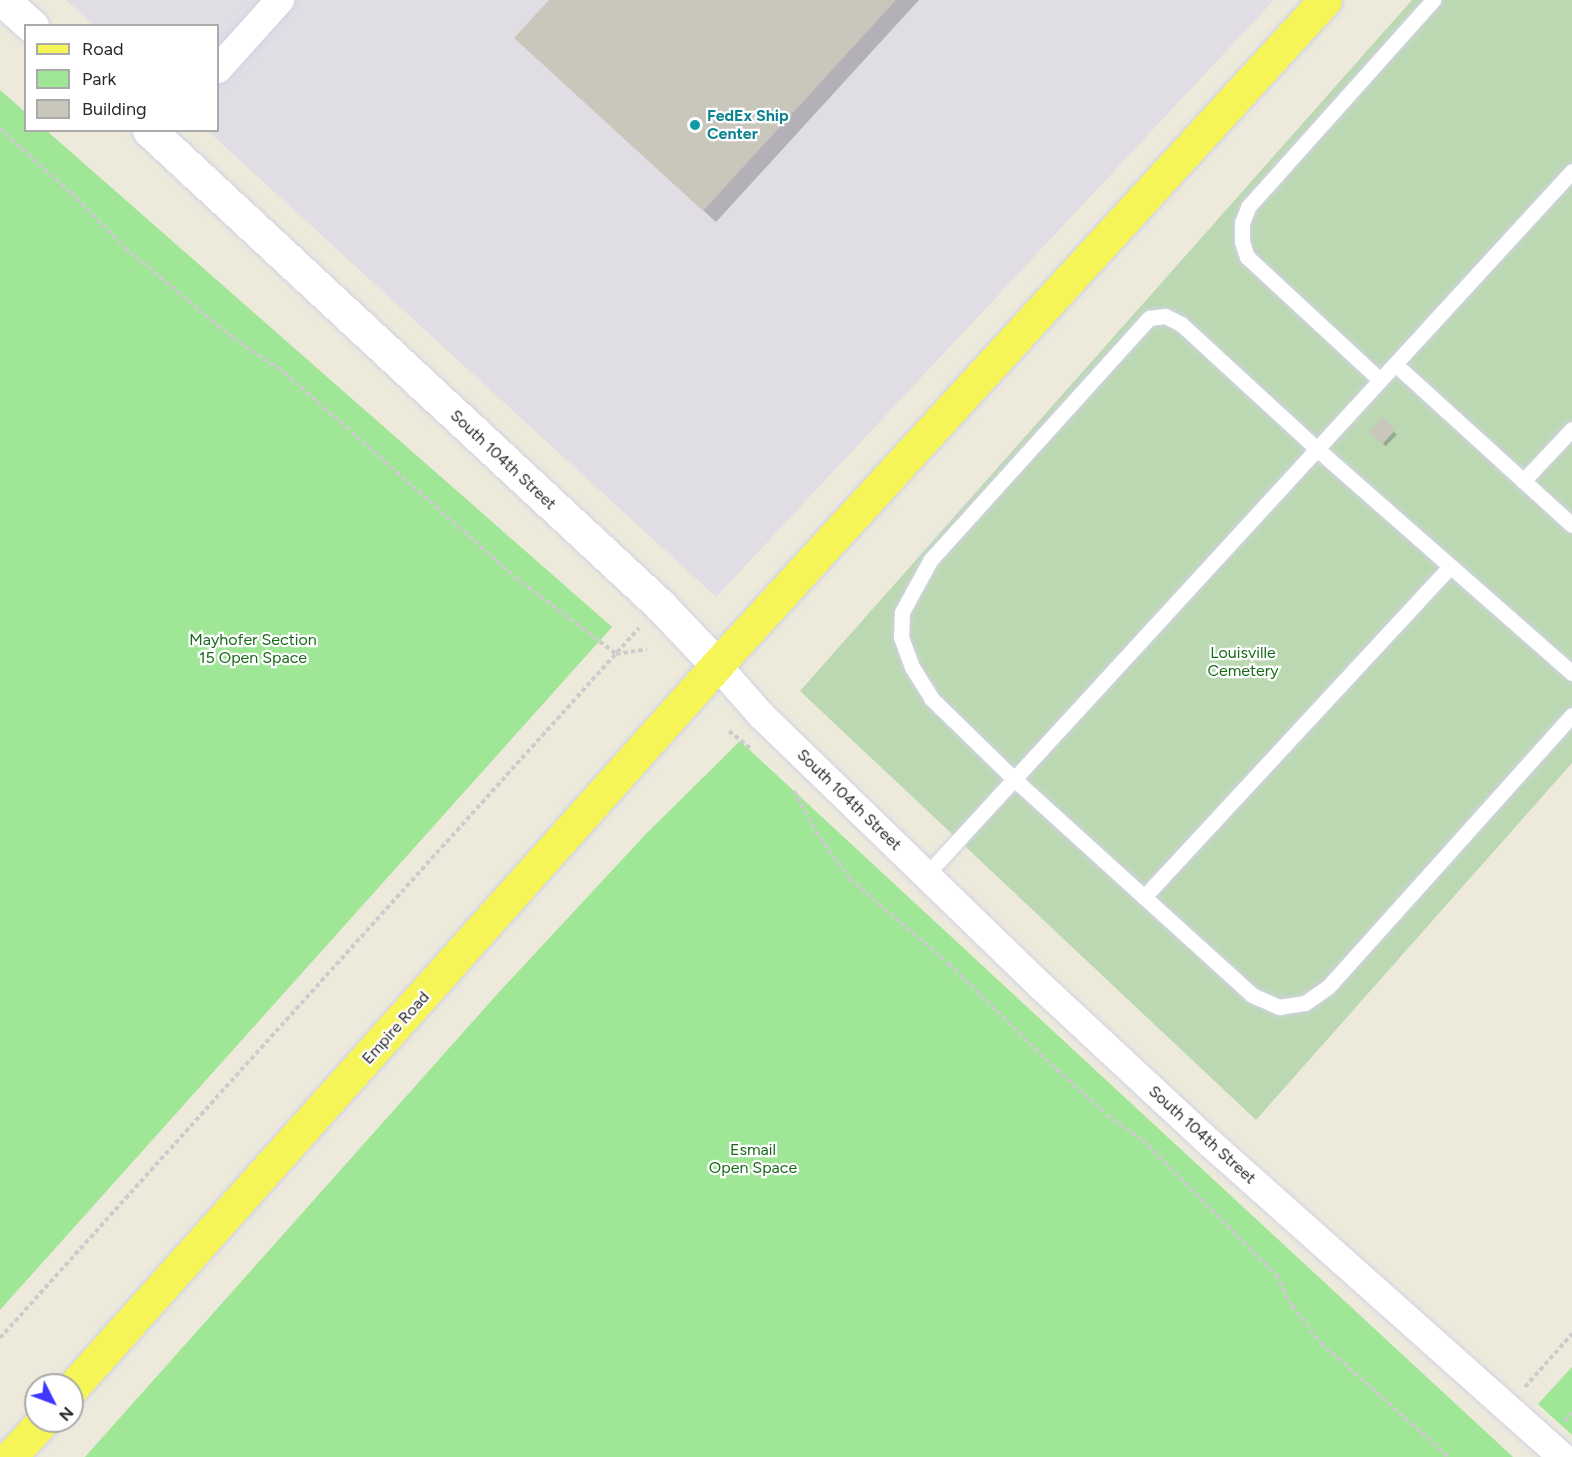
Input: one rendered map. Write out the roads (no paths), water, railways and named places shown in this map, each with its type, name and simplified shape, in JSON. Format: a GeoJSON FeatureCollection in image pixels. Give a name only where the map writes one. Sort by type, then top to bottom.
{"type":"FeatureCollection","features":[{"type":"Feature","properties":{"kind":"main road","name":"Empire Road"},"geometry":{"type":"LineString","coordinates":[[84,1375],[717,665],[1325,0]]}},
{"type":"Feature","properties":{"kind":"main road"},"geometry":{"type":"LineString","coordinates":[[10,1457],[32,1433]]}},
{"type":"Feature","properties":{"kind":"street"},"geometry":{"type":"LineString","coordinates":[[3,0],[30,24]]}},
{"type":"Feature","properties":{"kind":"street"},"geometry":{"type":"LineString","coordinates":[[219,68],[280,0]]}},
{"type":"Feature","properties":{"kind":"street","name":"South 104th Street"},"geometry":{"type":"LineString","coordinates":[[156,133],[660,605],[761,715],[926,875],[1202,1135],[1563,1457]]}},
{"type":"Feature","properties":{"kind":"lane"},"geometry":{"type":"LineString","coordinates":[[1380,380],[1246,257],[1242,242],[1242,223],[1248,207],[1433,0]]}},
{"type":"Feature","properties":{"kind":"lane"},"geometry":{"type":"LineString","coordinates":[[926,875],[1572,171]]}},
{"type":"Feature","properties":{"kind":"lane"},"geometry":{"type":"LineString","coordinates":[[1572,673],[1317,449],[1181,324],[1165,316],[1149,318],[931,560],[902,612],[901,636],[912,667],[932,698],[1014,779],[1252,995],[1279,1007],[1305,1004],[1328,987],[1572,715]]}},
{"type":"Feature","properties":{"kind":"lane"},"geometry":{"type":"LineString","coordinates":[[1395,364],[1572,525]]}},
{"type":"Feature","properties":{"kind":"lane"},"geometry":{"type":"LineString","coordinates":[[1523,481],[1572,429]]}},
{"type":"Feature","properties":{"kind":"lane"},"geometry":{"type":"LineString","coordinates":[[1144,897],[1450,567]]}},
{"type":"Feature","properties":{"kind":"place","name":"FedEx Ship Center"},"geometry":{"type":"Point","coordinates":[695,125]}},
{"type":"Feature","properties":{"kind":"park label","name":"Mayhofer Section 15 Open Space"},"geometry":{"type":"Point","coordinates":[253,649]}},
{"type":"Feature","properties":{"kind":"park label","name":"Louisville Cemetery"},"geometry":{"type":"Point","coordinates":[1243,662]}},
{"type":"Feature","properties":{"kind":"park label","name":"Esmail Open Space"},"geometry":{"type":"Point","coordinates":[753,1159]}}]}
